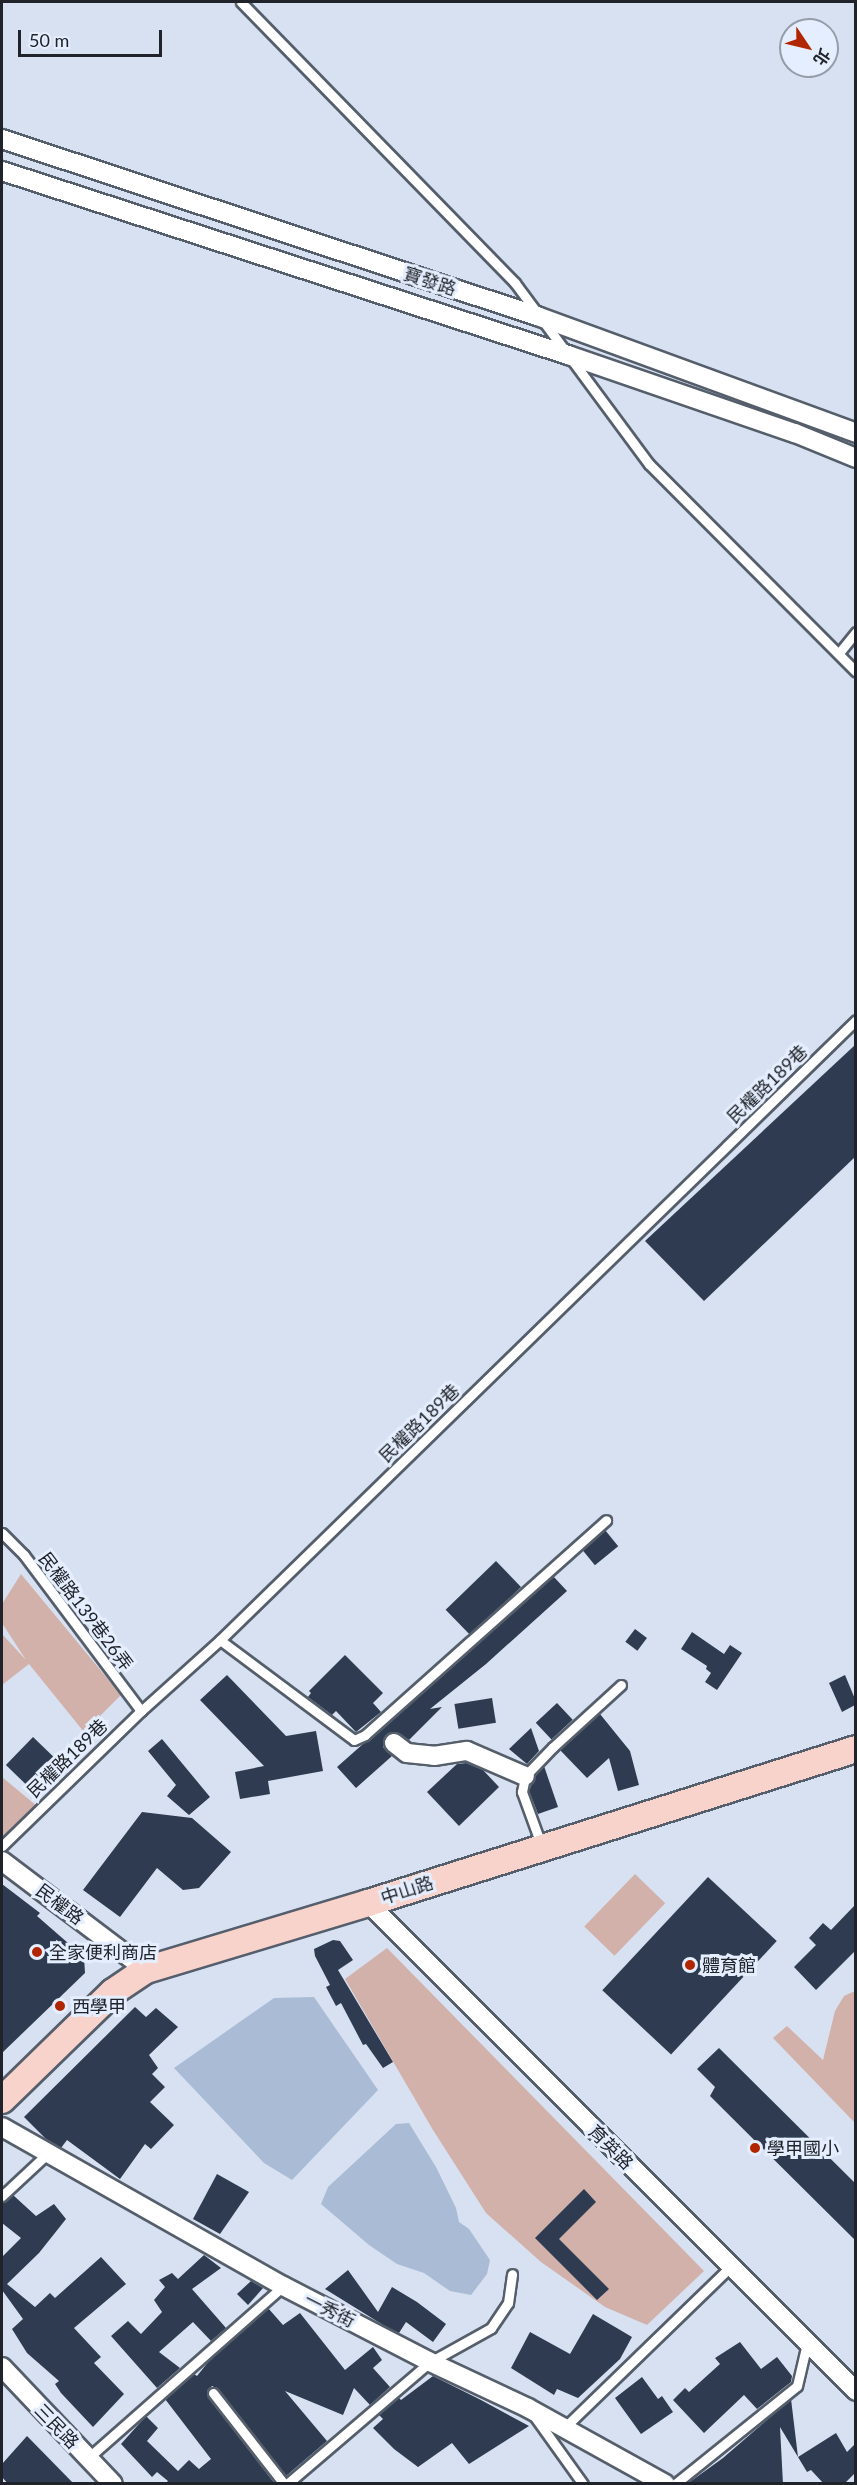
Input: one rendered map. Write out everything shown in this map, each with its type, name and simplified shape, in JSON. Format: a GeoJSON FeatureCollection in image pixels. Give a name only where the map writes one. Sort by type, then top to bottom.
{"type":"FeatureCollection","features":[{"type":"Feature","properties":{"kind":"main road","name":"中山路"},"geometry":{"type":"LineString","coordinates":[[2,2100],[113,1992],[146,1970],[368,1903],[855,1750]]}},
{"type":"Feature","properties":{"kind":"street","name":"寶發路"},"geometry":{"type":"LineString","coordinates":[[2,140],[537,316],[855,433]]}},
{"type":"Feature","properties":{"kind":"street","name":"寶發路"},"geometry":{"type":"LineString","coordinates":[[2,171],[568,355],[795,433],[855,458]]}},
{"type":"Feature","properties":{"kind":"street"},"geometry":{"type":"LineString","coordinates":[[394,1743],[407,1753],[425,1755],[467,1751],[525,1776]]}},
{"type":"Feature","properties":{"kind":"street","name":"民權路"},"geometry":{"type":"LineString","coordinates":[[2,1861],[146,1970]]}},
{"type":"Feature","properties":{"kind":"street","name":"育英路"},"geometry":{"type":"LineString","coordinates":[[368,1903],[855,2391]]}},
{"type":"Feature","properties":{"kind":"street","name":"一秀街"},"geometry":{"type":"LineString","coordinates":[[2,2127],[283,2286],[430,2362],[565,2427],[665,2484]]}},
{"type":"Feature","properties":{"kind":"street","name":"三民路"},"geometry":{"type":"LineString","coordinates":[[3,2371],[113,2484]]}},
{"type":"Feature","properties":{"kind":"lane"},"geometry":{"type":"LineString","coordinates":[[241,2],[515,283],[537,316],[649,464],[855,672]]}},
{"type":"Feature","properties":{"kind":"lane"},"geometry":{"type":"LineString","coordinates":[[839,654],[855,632]]}},
{"type":"Feature","properties":{"kind":"lane","name":"民權路189巷"},"geometry":{"type":"LineString","coordinates":[[2,1846],[141,1711],[220,1640],[855,1020]]}},
{"type":"Feature","properties":{"kind":"lane"},"geometry":{"type":"LineString","coordinates":[[220,1640],[354,1740],[366,1735],[606,1521]]}},
{"type":"Feature","properties":{"kind":"lane","name":"民權路139巷26弄"},"geometry":{"type":"LineString","coordinates":[[2,1533],[24,1555],[141,1711]]}},
{"type":"Feature","properties":{"kind":"lane"},"geometry":{"type":"LineString","coordinates":[[542,1847],[522,1792],[525,1776],[621,1685]]}},
{"type":"Feature","properties":{"kind":"lane"},"geometry":{"type":"LineString","coordinates":[[2,2196],[47,2154]]}},
{"type":"Feature","properties":{"kind":"lane"},"geometry":{"type":"LineString","coordinates":[[565,2427],[731,2266]]}},
{"type":"Feature","properties":{"kind":"lane"},"geometry":{"type":"LineString","coordinates":[[213,2393],[285,2484],[430,2362],[491,2328],[508,2303],[512,2274]]}},
{"type":"Feature","properties":{"kind":"lane"},"geometry":{"type":"LineString","coordinates":[[88,2458],[283,2286]]}},
{"type":"Feature","properties":{"kind":"lane"},"geometry":{"type":"LineString","coordinates":[[675,2484],[797,2386],[807,2343]]}},
{"type":"Feature","properties":{"kind":"lane"},"geometry":{"type":"LineString","coordinates":[[528,2408],[583,2484]]}},
{"type":"Feature","properties":{"kind":"shaded area"},"geometry":{"type":"Polygon","coordinates":[[[21,1574],[121,1695],[84,1732],[29,1664],[2,1685],[2,1634],[26,1660],[2,1623],[2,1604],[21,1574]]]}},
{"type":"Feature","properties":{"kind":"shaded area"},"geometry":{"type":"Polygon","coordinates":[[[2,1777],[38,1807],[2,1844],[2,1777]]]}},
{"type":"Feature","properties":{"kind":"shaded area"},"geometry":{"type":"Polygon","coordinates":[[[635,1874],[665,1903],[615,1956],[584,1927],[635,1874]]]}},
{"type":"Feature","properties":{"kind":"shaded area"},"geometry":{"type":"Polygon","coordinates":[[[387,1948],[704,2271],[647,2325],[605,2307],[541,2262],[486,2213],[433,2130],[345,1979],[387,1948]]]}},
{"type":"Feature","properties":{"kind":"shaded area"},"geometry":{"type":"Polygon","coordinates":[[[855,1991],[855,2123],[773,2038],[787,2026],[823,2060],[835,2011],[844,1996],[855,1991]]]}},
{"type":"Feature","properties":{"kind":"water"},"geometry":{"type":"Polygon","coordinates":[[[314,1997],[378,2090],[292,2180],[264,2163],[174,2068],[274,1998],[314,1997]]]}},
{"type":"Feature","properties":{"kind":"water"},"geometry":{"type":"Polygon","coordinates":[[[409,2123],[436,2167],[456,2208],[459,2222],[469,2229],[490,2260],[487,2274],[471,2295],[450,2291],[424,2273],[397,2264],[369,2245],[321,2204],[328,2187],[396,2124],[409,2123]]]}},
{"type":"Feature","properties":{"kind":"building"},"geometry":{"type":"Polygon","coordinates":[[[855,1045],[855,1157],[704,1301],[645,1241],[855,1045]]]}},
{"type":"Feature","properties":{"kind":"building"},"geometry":{"type":"Polygon","coordinates":[[[605,1530],[618,1546],[595,1565],[582,1549],[605,1530]]]}},
{"type":"Feature","properties":{"kind":"building"},"geometry":{"type":"Polygon","coordinates":[[[496,1561],[521,1587],[471,1636],[446,1610],[496,1561]]]}},
{"type":"Feature","properties":{"kind":"building"},"geometry":{"type":"Polygon","coordinates":[[[553,1576],[567,1591],[486,1664],[430,1709],[442,1707],[409,1740],[396,1732],[386,1736],[383,1747],[392,1756],[356,1788],[337,1767],[553,1576]]]}},
{"type":"Feature","properties":{"kind":"building"},"geometry":{"type":"Polygon","coordinates":[[[635,1629],[647,1638],[637,1651],[625,1642],[635,1629]]]}},
{"type":"Feature","properties":{"kind":"building"},"geometry":{"type":"Polygon","coordinates":[[[692,1632],[724,1654],[730,1645],[742,1653],[717,1690],[705,1682],[711,1673],[706,1669],[707,1666],[681,1649],[692,1632]]]}},
{"type":"Feature","properties":{"kind":"building"},"geometry":{"type":"Polygon","coordinates":[[[345,1655],[383,1693],[373,1703],[381,1712],[356,1732],[336,1711],[332,1715],[308,1697],[311,1693],[309,1691],[345,1655]]]}},
{"type":"Feature","properties":{"kind":"building"},"geometry":{"type":"Polygon","coordinates":[[[227,1675],[286,1736],[316,1731],[323,1771],[268,1781],[270,1794],[240,1799],[235,1772],[264,1766],[200,1700],[227,1675]]]}},
{"type":"Feature","properties":{"kind":"building"},"geometry":{"type":"Polygon","coordinates":[[[845,1675],[855,1699],[855,1705],[842,1712],[829,1683],[845,1675]]]}},
{"type":"Feature","properties":{"kind":"building"},"geometry":{"type":"Polygon","coordinates":[[[492,1698],[496,1723],[458,1729],[454,1704],[492,1698]]]}},
{"type":"Feature","properties":{"kind":"building"},"geometry":{"type":"Polygon","coordinates":[[[557,1703],[573,1720],[551,1740],[536,1723],[557,1703]]]}},
{"type":"Feature","properties":{"kind":"building"},"geometry":{"type":"Polygon","coordinates":[[[600,1714],[630,1751],[639,1785],[618,1791],[609,1758],[587,1778],[560,1750],[600,1714]]]}},
{"type":"Feature","properties":{"kind":"building"},"geometry":{"type":"Polygon","coordinates":[[[531,1728],[539,1751],[527,1764],[509,1749],[531,1728]]]}},
{"type":"Feature","properties":{"kind":"building"},"geometry":{"type":"Polygon","coordinates":[[[33,1737],[65,1768],[38,1796],[6,1765],[33,1737]]]}},
{"type":"Feature","properties":{"kind":"building"},"geometry":{"type":"Polygon","coordinates":[[[162,1739],[210,1797],[189,1815],[167,1796],[176,1785],[148,1751],[162,1739]]]}},
{"type":"Feature","properties":{"kind":"building"},"geometry":{"type":"Polygon","coordinates":[[[466,1763],[483,1770],[499,1787],[459,1826],[427,1792],[457,1764],[466,1763]]]}},
{"type":"Feature","properties":{"kind":"building"},"geometry":{"type":"Polygon","coordinates":[[[544,1766],[558,1807],[538,1814],[529,1791],[536,1774],[544,1766]]]}},
{"type":"Feature","properties":{"kind":"building"},"geometry":{"type":"Polygon","coordinates":[[[142,1812],[192,1818],[231,1852],[199,1888],[183,1890],[157,1868],[120,1917],[83,1890],[142,1812]]]}},
{"type":"Feature","properties":{"kind":"building","name":"體育館"},"geometry":{"type":"Polygon","coordinates":[[[708,1877],[777,1941],[671,2054],[602,1990],[708,1877]]]}},
{"type":"Feature","properties":{"kind":"building"},"geometry":{"type":"Polygon","coordinates":[[[2,1884],[40,1913],[37,1916],[84,1957],[85,1973],[2,2053],[2,1884]]]}},
{"type":"Feature","properties":{"kind":"building"},"geometry":{"type":"Polygon","coordinates":[[[855,1905],[855,1951],[816,1990],[794,1967],[816,1945],[809,1938],[823,1923],[831,1930],[855,1905]]]}},
{"type":"Feature","properties":{"kind":"building"},"geometry":{"type":"Polygon","coordinates":[[[333,1940],[340,1941],[353,1960],[338,1970],[393,2062],[383,2068],[366,2044],[363,2045],[341,2003],[336,2006],[326,1987],[330,1985],[315,1956],[314,1949],[333,1940]]]}},
{"type":"Feature","properties":{"kind":"building"},"geometry":{"type":"Polygon","coordinates":[[[135,2007],[146,2017],[156,2008],[178,2027],[149,2055],[158,2068],[152,2074],[165,2087],[150,2102],[174,2125],[151,2149],[145,2144],[120,2179],[67,2140],[61,2148],[46,2139],[24,2117],[135,2007]]]}},
{"type":"Feature","properties":{"kind":"building"},"geometry":{"type":"Polygon","coordinates":[[[719,2048],[855,2183],[855,2240],[710,2096],[715,2087],[697,2069],[719,2048]]]}},
{"type":"Feature","properties":{"kind":"building"},"geometry":{"type":"Polygon","coordinates":[[[217,2174],[249,2192],[220,2234],[193,2219],[217,2174]]]}},
{"type":"Feature","properties":{"kind":"building"},"geometry":{"type":"Polygon","coordinates":[[[584,2189],[596,2202],[559,2239],[609,2289],[597,2300],[535,2238],[584,2189]]]}},
{"type":"Feature","properties":{"kind":"building"},"geometry":{"type":"Polygon","coordinates":[[[13,2195],[36,2216],[54,2204],[66,2219],[39,2253],[7,2284],[35,2307],[50,2293],[55,2298],[101,2257],[126,2284],[74,2328],[101,2357],[94,2363],[124,2394],[93,2427],[61,2393],[55,2384],[59,2381],[27,2353],[12,2329],[23,2319],[2,2290],[2,2257],[21,2238],[2,2223],[2,2203],[13,2195]]]}},
{"type":"Feature","properties":{"kind":"building"},"geometry":{"type":"Polygon","coordinates":[[[204,2255],[221,2268],[192,2289],[226,2328],[211,2341],[193,2322],[159,2352],[180,2368],[157,2388],[111,2336],[128,2321],[141,2334],[162,2312],[154,2300],[165,2287],[159,2280],[172,2273],[178,2279],[204,2255]]]}},
{"type":"Feature","properties":{"kind":"building"},"geometry":{"type":"Polygon","coordinates":[[[348,2270],[378,2312],[392,2287],[446,2324],[433,2342],[406,2322],[399,2333],[388,2328],[325,2289],[348,2270]]]}},
{"type":"Feature","properties":{"kind":"building"},"geometry":{"type":"Polygon","coordinates":[[[251,2281],[263,2288],[248,2305],[237,2294],[251,2281]]]}},
{"type":"Feature","properties":{"kind":"building"},"geometry":{"type":"Polygon","coordinates":[[[268,2308],[283,2325],[300,2313],[345,2370],[373,2347],[382,2360],[373,2368],[390,2387],[370,2405],[354,2388],[343,2415],[285,2391],[327,2441],[286,2476],[218,2389],[212,2386],[207,2391],[208,2397],[275,2484],[165,2484],[168,2481],[157,2472],[152,2477],[121,2444],[146,2416],[158,2428],[147,2441],[178,2471],[189,2460],[199,2469],[211,2459],[165,2399],[194,2374],[197,2376],[209,2361],[268,2308]]]}},
{"type":"Feature","properties":{"kind":"building"},"geometry":{"type":"Polygon","coordinates":[[[593,2314],[632,2337],[620,2359],[578,2398],[557,2389],[554,2395],[511,2368],[530,2332],[570,2354],[593,2314]]]}},
{"type":"Feature","properties":{"kind":"building"},"geometry":{"type":"Polygon","coordinates":[[[740,2342],[761,2369],[777,2357],[792,2376],[791,2382],[757,2409],[744,2395],[704,2433],[673,2400],[685,2388],[689,2392],[720,2364],[715,2358],[740,2342]]]}},
{"type":"Feature","properties":{"kind":"building"},"geometry":{"type":"Polygon","coordinates":[[[433,2376],[529,2426],[469,2464],[452,2443],[418,2467],[394,2449],[373,2428],[383,2419],[379,2415],[399,2398],[401,2400],[433,2376]]]}},
{"type":"Feature","properties":{"kind":"building"},"geometry":{"type":"Polygon","coordinates":[[[642,2377],[658,2399],[662,2396],[673,2412],[641,2434],[615,2398],[642,2377]]]}},
{"type":"Feature","properties":{"kind":"building"},"geometry":{"type":"Polygon","coordinates":[[[791,2399],[798,2457],[780,2427],[783,2484],[687,2484],[723,2458],[791,2399]]]}},
{"type":"Feature","properties":{"kind":"building"},"geometry":{"type":"Polygon","coordinates":[[[836,2433],[847,2452],[855,2444],[855,2473],[844,2484],[824,2484],[811,2470],[807,2472],[798,2457],[836,2433]]]}},
{"type":"Feature","properties":{"kind":"building"},"geometry":{"type":"Polygon","coordinates":[[[27,2436],[74,2484],[8,2484],[2,2477],[2,2464],[27,2436]]]}},
{"type":"Feature","properties":{"kind":"place","name":"全家便利商店"},"geometry":{"type":"Point","coordinates":[37,1952]}},
{"type":"Feature","properties":{"kind":"place","name":"體育館"},"geometry":{"type":"Point","coordinates":[690,1965]}},
{"type":"Feature","properties":{"kind":"place","name":"西學甲"},"geometry":{"type":"Point","coordinates":[60,2006]}},
{"type":"Feature","properties":{"kind":"place","name":"學甲國小"},"geometry":{"type":"Point","coordinates":[755,2148]}}]}
